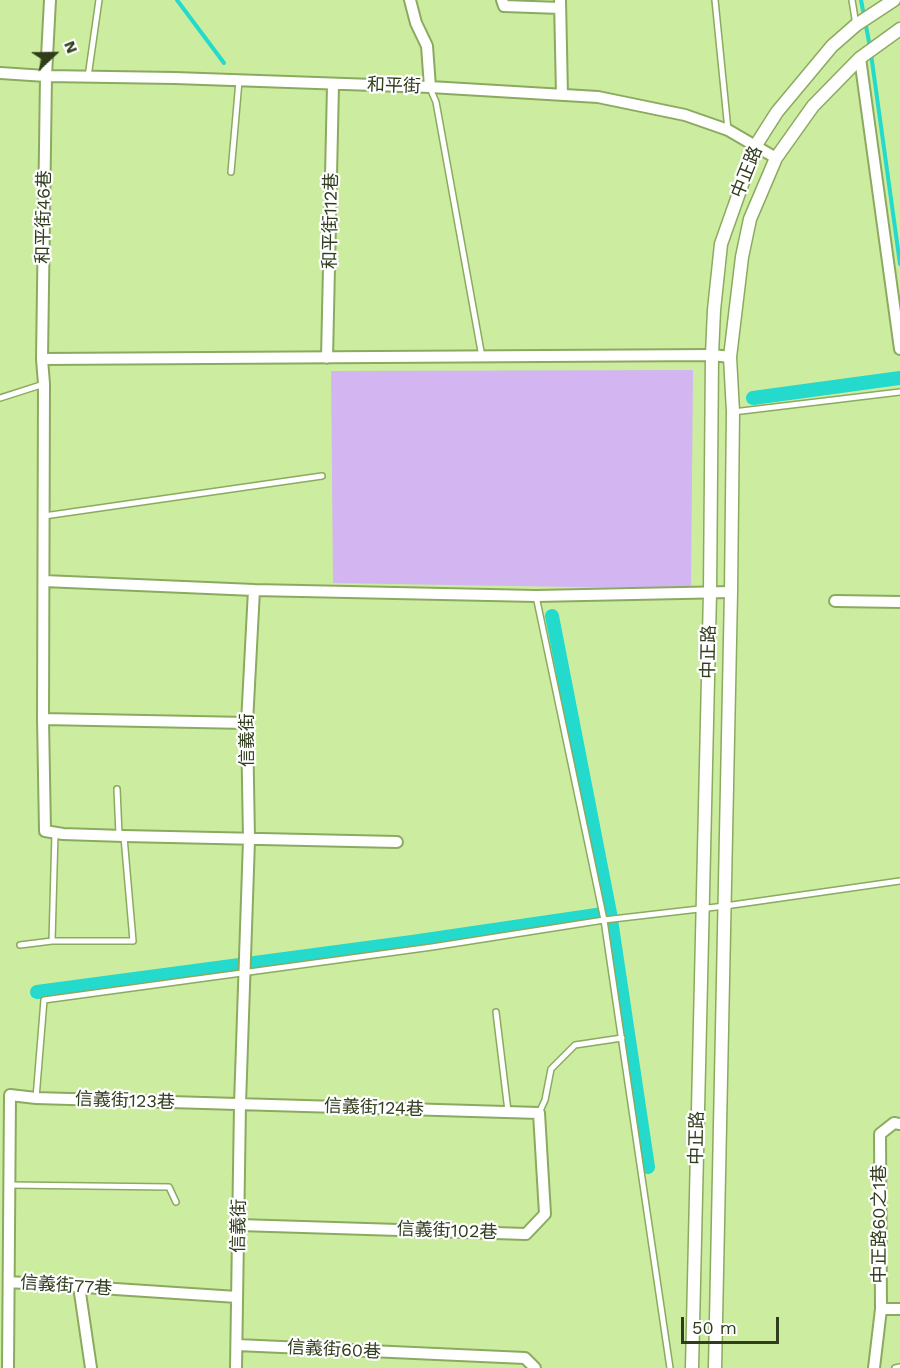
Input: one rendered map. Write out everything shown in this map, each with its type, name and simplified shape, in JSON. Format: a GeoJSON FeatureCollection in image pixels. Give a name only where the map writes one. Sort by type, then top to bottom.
{"type":"FeatureCollection","features":[{"type":"Feature","properties":{"kind":"street","name":"和平街46巷"},"geometry":{"type":"LineString","coordinates":[[50,0],[46,76],[42,358],[44,384],[43,719],[45,831],[56,833]]}},
{"type":"Feature","properties":{"kind":"street"},"geometry":{"type":"LineString","coordinates":[[410,0],[416,23],[427,46],[430,87]]}},
{"type":"Feature","properties":{"kind":"street"},"geometry":{"type":"LineString","coordinates":[[502,0],[504,6],[560,4],[562,95]]}},
{"type":"Feature","properties":{"kind":"street","name":"中正路"},"geometry":{"type":"LineString","coordinates":[[692,1368],[710,592],[712,355],[721,244],[756,145],[777,112],[832,46],[856,25],[894,0]]}},
{"type":"Feature","properties":{"kind":"street","name":"中正路"},"geometry":{"type":"LineString","coordinates":[[715,1368],[731,592],[733,412],[730,357],[742,257],[750,219],[776,158],[813,106],[860,58],[900,29]]}},
{"type":"Feature","properties":{"kind":"street"},"geometry":{"type":"LineString","coordinates":[[860,58],[900,349]]}},
{"type":"Feature","properties":{"kind":"street","name":"和平街"},"geometry":{"type":"LineString","coordinates":[[0,73],[430,87],[598,97],[674,112],[728,130],[776,158]]}},
{"type":"Feature","properties":{"kind":"street","name":"和平街112巷"},"geometry":{"type":"LineString","coordinates":[[327,358],[333,85]]}},
{"type":"Feature","properties":{"kind":"street"},"geometry":{"type":"LineString","coordinates":[[42,358],[712,355],[730,357]]}},
{"type":"Feature","properties":{"kind":"street"},"geometry":{"type":"LineString","coordinates":[[44,581],[254,590],[536,596],[731,592]]}},
{"type":"Feature","properties":{"kind":"street","name":"信義街"},"geometry":{"type":"LineString","coordinates":[[236,1368],[240,1104],[249,840],[247,723],[254,590]]}},
{"type":"Feature","properties":{"kind":"street"},"geometry":{"type":"LineString","coordinates":[[835,601],[900,602]]}},
{"type":"Feature","properties":{"kind":"street"},"geometry":{"type":"LineString","coordinates":[[43,719],[247,723]]}},
{"type":"Feature","properties":{"kind":"street"},"geometry":{"type":"LineString","coordinates":[[56,833],[249,840],[397,842]]}},
{"type":"Feature","properties":{"kind":"street","name":"信義街123巷"},"geometry":{"type":"LineString","coordinates":[[10,1095],[36,1098],[240,1104]]}},
{"type":"Feature","properties":{"kind":"street","name":"信義街77巷"},"geometry":{"type":"LineString","coordinates":[[10,1095],[10,1185],[5,1246],[9,1282],[237,1297]]}},
{"type":"Feature","properties":{"kind":"street","name":"信義街124巷"},"geometry":{"type":"LineString","coordinates":[[240,1104],[539,1113]]}},
{"type":"Feature","properties":{"kind":"street","name":"信義街102巷"},"geometry":{"type":"LineString","coordinates":[[239,1225],[526,1234],[545,1214],[539,1113]]}},
{"type":"Feature","properties":{"kind":"street","name":"中正路60之1巷"},"geometry":{"type":"LineString","coordinates":[[874,1368],[881,1309],[880,1134],[897,1124]]}},
{"type":"Feature","properties":{"kind":"street"},"geometry":{"type":"LineString","coordinates":[[8,1368],[9,1282]]}},
{"type":"Feature","properties":{"kind":"street"},"geometry":{"type":"LineString","coordinates":[[79,1286],[91,1368]]}},
{"type":"Feature","properties":{"kind":"street"},"geometry":{"type":"LineString","coordinates":[[881,1309],[900,1309]]}},
{"type":"Feature","properties":{"kind":"street","name":"信義街60巷"},"geometry":{"type":"LineString","coordinates":[[237,1345],[525,1358],[535,1368]]}},
{"type":"Feature","properties":{"kind":"lane"},"geometry":{"type":"LineString","coordinates":[[88,77],[99,0]]}},
{"type":"Feature","properties":{"kind":"lane"},"geometry":{"type":"LineString","coordinates":[[715,0],[728,130]]}},
{"type":"Feature","properties":{"kind":"lane"},"geometry":{"type":"LineString","coordinates":[[852,0],[856,25]]}},
{"type":"Feature","properties":{"kind":"lane"},"geometry":{"type":"LineString","coordinates":[[231,172],[239,81]]}},
{"type":"Feature","properties":{"kind":"lane"},"geometry":{"type":"LineString","coordinates":[[430,87],[436,102],[482,357]]}},
{"type":"Feature","properties":{"kind":"lane"},"geometry":{"type":"LineString","coordinates":[[0,398],[44,384]]}},
{"type":"Feature","properties":{"kind":"lane"},"geometry":{"type":"LineString","coordinates":[[733,412],[900,392]]}},
{"type":"Feature","properties":{"kind":"lane"},"geometry":{"type":"LineString","coordinates":[[44,516],[322,476]]}},
{"type":"Feature","properties":{"kind":"lane"},"geometry":{"type":"LineString","coordinates":[[536,596],[604,920],[670,1368]]}},
{"type":"Feature","properties":{"kind":"lane"},"geometry":{"type":"LineString","coordinates":[[20,945],[52,941],[133,940],[117,789]]}},
{"type":"Feature","properties":{"kind":"lane"},"geometry":{"type":"LineString","coordinates":[[52,941],[56,833]]}},
{"type":"Feature","properties":{"kind":"lane"},"geometry":{"type":"LineString","coordinates":[[36,1098],[44,1000],[432,947],[604,920],[725,906],[900,881]]}},
{"type":"Feature","properties":{"kind":"lane"},"geometry":{"type":"LineString","coordinates":[[496,1012],[508,1112]]}},
{"type":"Feature","properties":{"kind":"lane"},"geometry":{"type":"LineString","coordinates":[[539,1113],[545,1100],[550,1070],[575,1045],[622,1038]]}},
{"type":"Feature","properties":{"kind":"lane"},"geometry":{"type":"LineString","coordinates":[[10,1185],[169,1186],[176,1202]]}},
{"type":"Feature","properties":{"kind":"lane"},"geometry":{"type":"LineString","coordinates":[[895,1368],[900,1367]]}},
{"type":"Feature","properties":{"kind":"shaded area"},"geometry":{"type":"Polygon","coordinates":[[[693,370],[691,589],[333,583],[331,371],[693,370]]]}},
{"type":"Feature","properties":{"kind":"waterway"},"geometry":{"type":"LineString","coordinates":[[177,0],[224,63]]}},
{"type":"Feature","properties":{"kind":"waterway"},"geometry":{"type":"LineString","coordinates":[[861,0],[870,47]]}},
{"type":"Feature","properties":{"kind":"waterway"},"geometry":{"type":"LineString","coordinates":[[871,54],[900,264]]}},
{"type":"Feature","properties":{"kind":"waterway"},"geometry":{"type":"LineString","coordinates":[[753,398],[900,378]]}},
{"type":"Feature","properties":{"kind":"waterway"},"geometry":{"type":"LineString","coordinates":[[552,616],[610,913],[648,1167]]}},
{"type":"Feature","properties":{"kind":"waterway"},"geometry":{"type":"LineString","coordinates":[[37,992],[610,913]]}}]}
